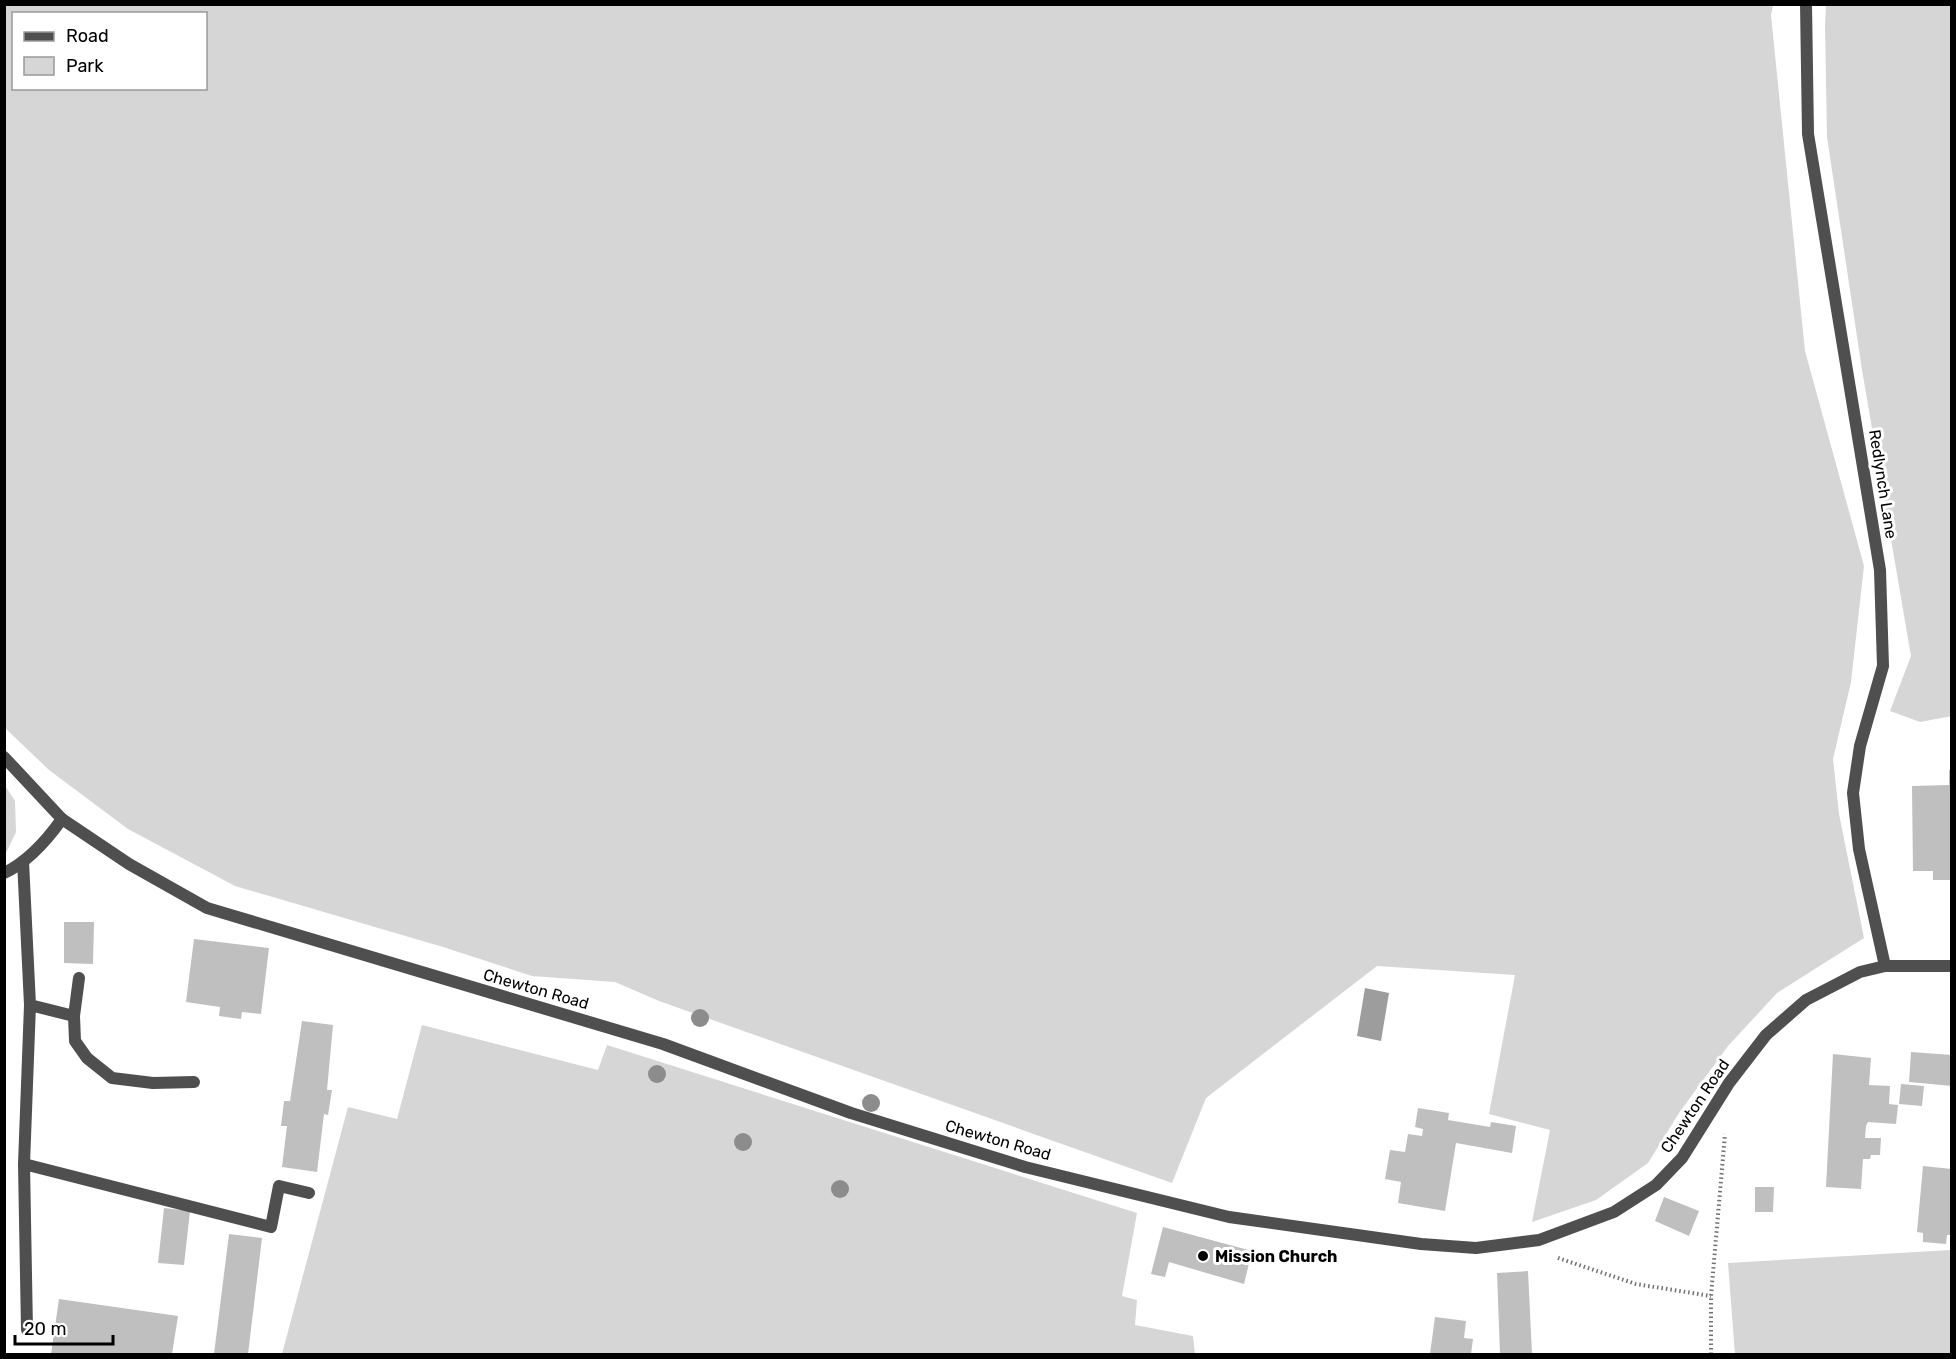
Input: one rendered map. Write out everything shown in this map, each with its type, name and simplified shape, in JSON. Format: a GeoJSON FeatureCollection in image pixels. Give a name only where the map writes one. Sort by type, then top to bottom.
{"type":"FeatureCollection","features":[{"type":"Feature","properties":{"kind":"street","name":"Redlynch Lane"},"geometry":{"type":"LineString","coordinates":[[1806,4],[1808,134],[1880,570],[1883,666],[1860,746],[1853,793],[1859,849],[1885,966]]}},
{"type":"Feature","properties":{"kind":"street","name":"Chewton Road"},"geometry":{"type":"LineString","coordinates":[[4,757],[62,819],[129,864],[207,908],[663,1044],[851,1113],[1025,1167],[1240,1219],[1421,1244],[1476,1248],[1539,1240],[1614,1212],[1656,1185],[1682,1158],[1729,1083],[1766,1035],[1806,1000],[1860,972],[1885,966],[1952,966]]}},
{"type":"Feature","properties":{"kind":"street"},"geometry":{"type":"LineString","coordinates":[[4,873],[23,861],[46,840],[62,819]]}},
{"type":"Feature","properties":{"kind":"street"},"geometry":{"type":"LineString","coordinates":[[23,861],[30,1005],[24,1164],[27,1330]]}},
{"type":"Feature","properties":{"kind":"street"},"geometry":{"type":"LineString","coordinates":[[80,978],[74,1016],[75,1041],[87,1058],[112,1078],[153,1083],[194,1082]]}},
{"type":"Feature","properties":{"kind":"street"},"geometry":{"type":"LineString","coordinates":[[30,1005],[74,1016]]}},
{"type":"Feature","properties":{"kind":"street"},"geometry":{"type":"LineString","coordinates":[[24,1164],[271,1227],[279,1186],[309,1193]]}},
{"type":"Feature","properties":{"kind":"path"},"geometry":{"type":"LineString","coordinates":[[1711,1354],[1711,1296],[1725,1126]]}},
{"type":"Feature","properties":{"kind":"path"},"geometry":{"type":"LineString","coordinates":[[1539,1240],[1544,1254],[1636,1284],[1711,1296]]}},
{"type":"Feature","properties":{"kind":"green space"},"geometry":{"type":"Polygon","coordinates":[[[4,5],[1773,5],[1771,15],[1805,351],[1864,566],[1851,682],[1833,759],[1839,814],[1864,938],[1777,993],[1728,1046],[1679,1113],[1648,1163],[1596,1200],[1532,1222],[1550,1130],[1489,1114],[1515,975],[1377,966],[1206,1098],[1172,1183],[659,1001],[615,982],[532,976],[443,947],[235,886],[128,829],[49,770],[5,728],[4,5]]]}},
{"type":"Feature","properties":{"kind":"green space"},"geometry":{"type":"Polygon","coordinates":[[[1826,5],[1951,5],[1952,716],[1920,722],[1890,711],[1911,656],[1862,370],[1827,137],[1826,5]]]}},
{"type":"Feature","properties":{"kind":"green space"},"geometry":{"type":"Polygon","coordinates":[[[4,784],[15,801],[16,832],[5,855],[4,784]]]}},
{"type":"Feature","properties":{"kind":"green space"},"geometry":{"type":"Polygon","coordinates":[[[422,1025],[598,1070],[607,1045],[1137,1213],[1122,1296],[1137,1300],[1135,1325],[1193,1336],[1195,1354],[282,1354],[348,1107],[397,1119],[422,1025]]]}},
{"type":"Feature","properties":{"kind":"green space"},"geometry":{"type":"Polygon","coordinates":[[[1951,1250],[1951,1354],[1735,1354],[1728,1263],[1951,1250]]]}},
{"type":"Feature","properties":{"kind":"shaded area"},"geometry":{"type":"Polygon","coordinates":[[[1365,988],[1389,993],[1381,1041],[1357,1036],[1365,988]]]}},
{"type":"Feature","properties":{"kind":"building"},"geometry":{"type":"Polygon","coordinates":[[[1949,770],[1952,770],[1952,880],[1933,880],[1933,871],[1913,871],[1912,786],[1949,785],[1949,770]]]}},
{"type":"Feature","properties":{"kind":"building"},"geometry":{"type":"Polygon","coordinates":[[[64,922],[94,922],[93,964],[64,963],[64,922]]]}},
{"type":"Feature","properties":{"kind":"building"},"geometry":{"type":"Polygon","coordinates":[[[194,939],[269,948],[261,1014],[242,1012],[241,1019],[219,1016],[220,1007],[186,1002],[194,939]]]}},
{"type":"Feature","properties":{"kind":"building"},"geometry":{"type":"Polygon","coordinates":[[[302,1021],[333,1025],[327,1090],[332,1090],[328,1115],[324,1114],[317,1172],[282,1167],[287,1126],[281,1126],[284,1101],[290,1101],[302,1021]]]}},
{"type":"Feature","properties":{"kind":"building"},"geometry":{"type":"Polygon","coordinates":[[[1911,1052],[1952,1055],[1952,1086],[1909,1082],[1911,1052]]]}},
{"type":"Feature","properties":{"kind":"building"},"geometry":{"type":"Polygon","coordinates":[[[1833,1054],[1871,1058],[1869,1085],[1890,1086],[1889,1104],[1898,1105],[1896,1124],[1868,1122],[1866,1126],[1865,1138],[1881,1138],[1880,1155],[1871,1155],[1870,1159],[1863,1159],[1861,1189],[1826,1187],[1833,1054]]]}},
{"type":"Feature","properties":{"kind":"building"},"geometry":{"type":"Polygon","coordinates":[[[1901,1084],[1924,1086],[1922,1106],[1899,1104],[1901,1084]]]}},
{"type":"Feature","properties":{"kind":"building"},"geometry":{"type":"Polygon","coordinates":[[[1418,1108],[1449,1113],[1448,1120],[1490,1127],[1491,1122],[1516,1126],[1512,1153],[1456,1143],[1445,1211],[1398,1203],[1401,1182],[1385,1179],[1390,1150],[1405,1152],[1408,1134],[1422,1136],[1423,1129],[1415,1127],[1418,1108]]]}},
{"type":"Feature","properties":{"kind":"building"},"geometry":{"type":"Polygon","coordinates":[[[1923,1166],[1952,1169],[1952,1235],[1947,1235],[1946,1244],[1923,1242],[1923,1233],[1917,1232],[1923,1166]]]}},
{"type":"Feature","properties":{"kind":"building"},"geometry":{"type":"Polygon","coordinates":[[[1755,1187],[1774,1187],[1773,1212],[1755,1212],[1755,1187]]]}},
{"type":"Feature","properties":{"kind":"building"},"geometry":{"type":"Polygon","coordinates":[[[1664,1197],[1699,1211],[1689,1236],[1655,1221],[1664,1197]]]}},
{"type":"Feature","properties":{"kind":"building"},"geometry":{"type":"Polygon","coordinates":[[[164,1208],[190,1211],[184,1265],[158,1263],[164,1208]]]}},
{"type":"Feature","properties":{"kind":"building","name":"Mission Church"},"geometry":{"type":"Polygon","coordinates":[[[1163,1227],[1252,1251],[1244,1284],[1169,1262],[1165,1277],[1151,1274],[1163,1227]]]}},
{"type":"Feature","properties":{"kind":"building"},"geometry":{"type":"Polygon","coordinates":[[[229,1234],[262,1238],[248,1354],[214,1354],[229,1234]]]}},
{"type":"Feature","properties":{"kind":"building"},"geometry":{"type":"Polygon","coordinates":[[[1528,1271],[1532,1354],[1500,1354],[1497,1273],[1528,1271]]]}},
{"type":"Feature","properties":{"kind":"building"},"geometry":{"type":"Polygon","coordinates":[[[59,1299],[178,1316],[172,1354],[51,1354],[59,1299]]]}},
{"type":"Feature","properties":{"kind":"building"},"geometry":{"type":"Polygon","coordinates":[[[1435,1317],[1466,1321],[1464,1338],[1473,1339],[1471,1354],[1430,1354],[1435,1317]]]}},
{"type":"Feature","properties":{"kind":"place","name":"Mission Church"},"geometry":{"type":"Point","coordinates":[1203,1256]}}]}
